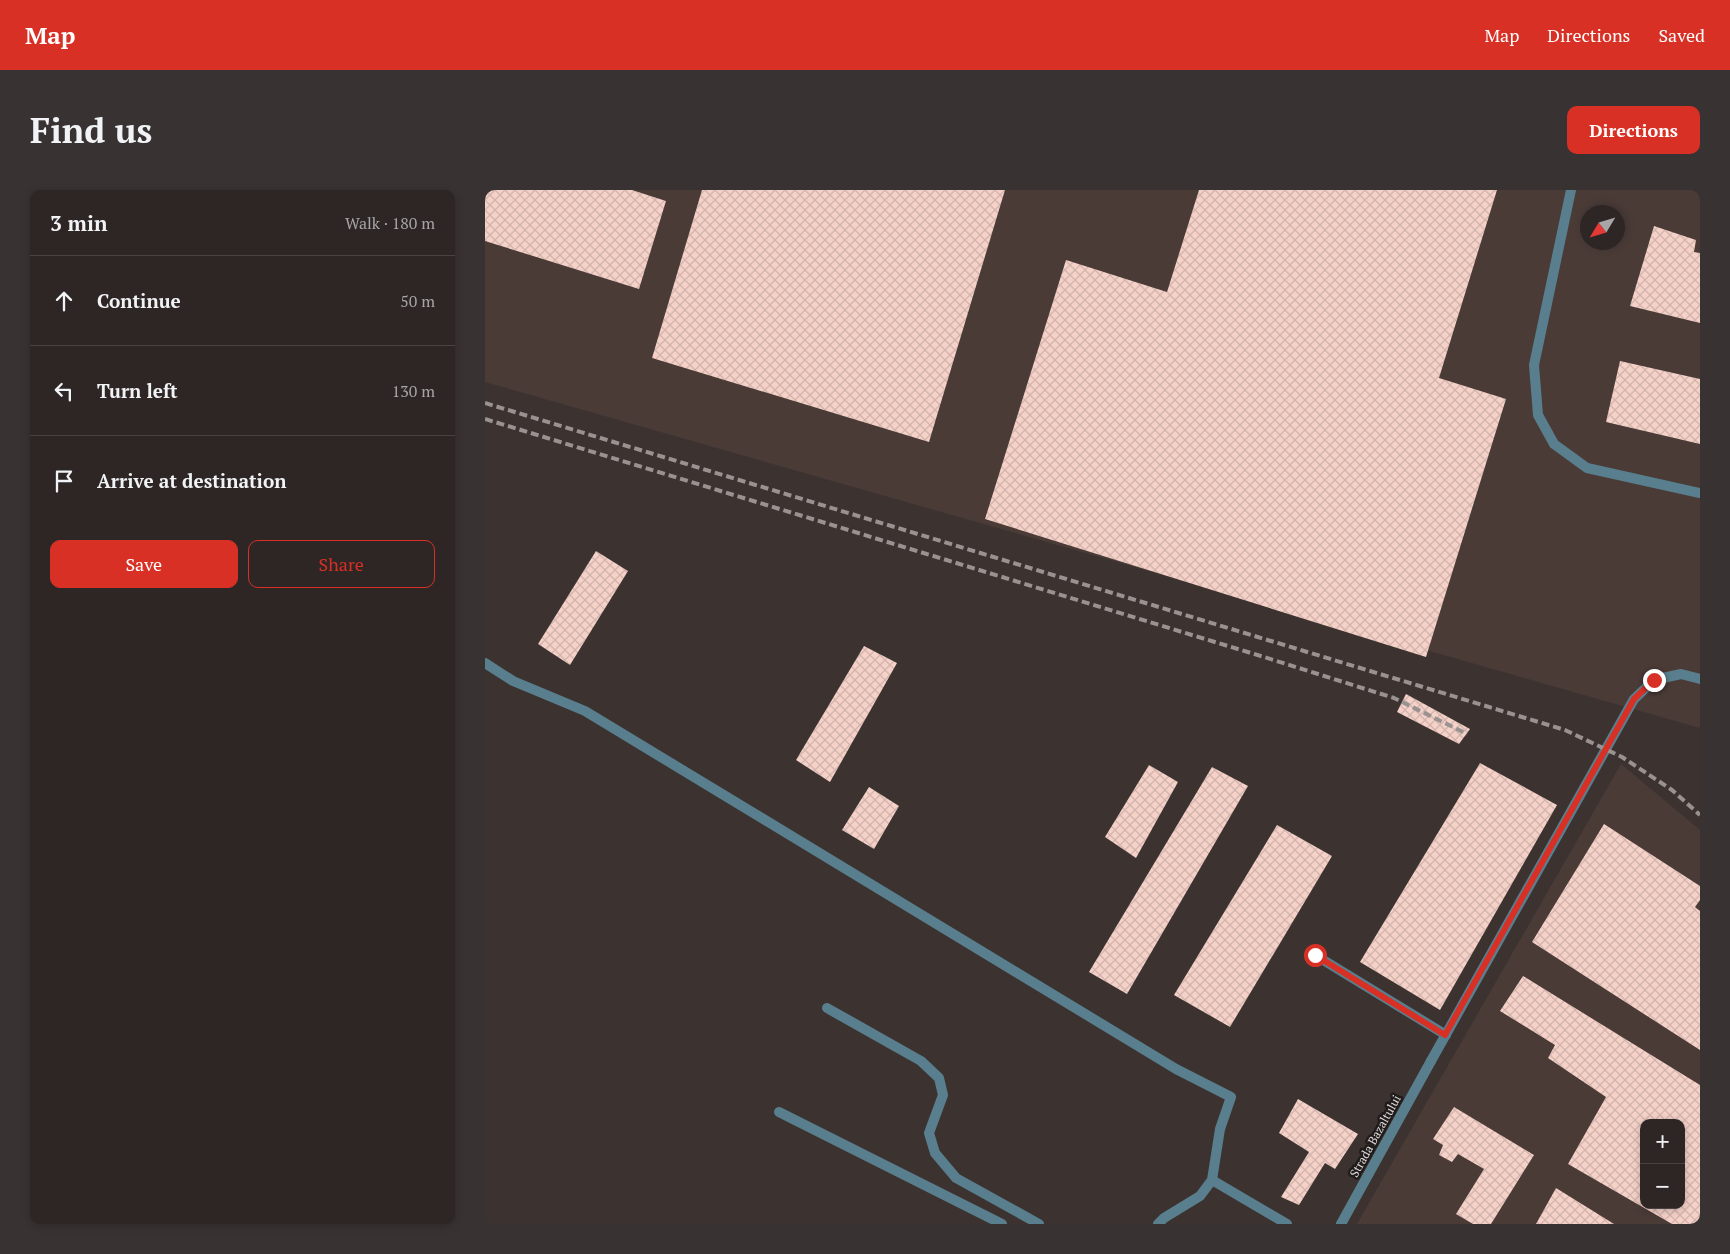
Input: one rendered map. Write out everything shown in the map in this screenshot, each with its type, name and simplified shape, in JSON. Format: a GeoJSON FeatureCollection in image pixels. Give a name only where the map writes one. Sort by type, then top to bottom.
{"type":"FeatureCollection","features":[{"type":"Feature","properties":{"kind":"street"},"geometry":{"type":"LineString","coordinates":[[1571,190],[1534,365],[1538,414],[1554,444],[1587,468],[1700,493]]}},
{"type":"Feature","properties":{"kind":"street"},"geometry":{"type":"LineString","coordinates":[[485,663],[513,681],[585,711],[1176,1069],[1231,1097],[1220,1129],[1212,1180],[1200,1196],[1164,1218],[1159,1224]]}},
{"type":"Feature","properties":{"kind":"street","name":"Strada Bazaltului"},"geometry":{"type":"LineString","coordinates":[[1341,1224],[1634,699],[1654,680],[1681,674],[1700,679]]}},
{"type":"Feature","properties":{"kind":"street"},"geometry":{"type":"LineString","coordinates":[[1315,955],[1445,1035]]}},
{"type":"Feature","properties":{"kind":"street"},"geometry":{"type":"LineString","coordinates":[[827,1008],[921,1061],[939,1078],[943,1095],[929,1133],[935,1153],[956,1178],[1039,1224]]}},
{"type":"Feature","properties":{"kind":"street"},"geometry":{"type":"LineString","coordinates":[[779,1112],[1002,1224]]}},
{"type":"Feature","properties":{"kind":"street"},"geometry":{"type":"LineString","coordinates":[[1212,1180],[1287,1224]]}},
{"type":"Feature","properties":{"kind":"shaded area"},"geometry":{"type":"Polygon","coordinates":[[[485,190],[1700,190],[1700,728],[485,382],[485,190]]]}},
{"type":"Feature","properties":{"kind":"shaded area"},"geometry":{"type":"Polygon","coordinates":[[[1621,764],[1700,830],[1700,1224],[1357,1224],[1621,764]]]}},
{"type":"Feature","properties":{"kind":"building"},"geometry":{"type":"Polygon","coordinates":[[[485,190],[632,190],[666,201],[639,289],[485,241],[485,190]]]}},
{"type":"Feature","properties":{"kind":"building"},"geometry":{"type":"Polygon","coordinates":[[[702,190],[1005,190],[929,442],[652,358],[702,190]]]}},
{"type":"Feature","properties":{"kind":"building"},"geometry":{"type":"Polygon","coordinates":[[[1199,190],[1497,190],[1439,378],[1506,399],[1426,657],[985,519],[1066,260],[1167,292],[1199,190]]]}},
{"type":"Feature","properties":{"kind":"building"},"geometry":{"type":"Polygon","coordinates":[[[1654,226],[1696,240],[1694,252],[1700,253],[1700,323],[1630,306],[1654,226]]]}},
{"type":"Feature","properties":{"kind":"building"},"geometry":{"type":"Polygon","coordinates":[[[1620,361],[1700,379],[1700,444],[1606,422],[1620,361]]]}},
{"type":"Feature","properties":{"kind":"building"},"geometry":{"type":"Polygon","coordinates":[[[596,551],[628,571],[570,665],[538,644],[596,551]]]}},
{"type":"Feature","properties":{"kind":"building"},"geometry":{"type":"Polygon","coordinates":[[[864,646],[897,663],[830,782],[796,760],[864,646]]]}},
{"type":"Feature","properties":{"kind":"building"},"geometry":{"type":"Polygon","coordinates":[[[1406,694],[1470,729],[1459,744],[1397,712],[1406,694]]]}},
{"type":"Feature","properties":{"kind":"building"},"geometry":{"type":"Polygon","coordinates":[[[1480,763],[1557,805],[1440,1010],[1360,962],[1480,763]]]}},
{"type":"Feature","properties":{"kind":"building"},"geometry":{"type":"Polygon","coordinates":[[[1149,765],[1178,782],[1136,858],[1105,837],[1149,765]]]}},
{"type":"Feature","properties":{"kind":"building"},"geometry":{"type":"Polygon","coordinates":[[[1212,767],[1248,786],[1127,994],[1089,972],[1212,767]]]}},
{"type":"Feature","properties":{"kind":"building"},"geometry":{"type":"Polygon","coordinates":[[[869,787],[899,806],[874,849],[842,830],[869,787]]]}},
{"type":"Feature","properties":{"kind":"building"},"geometry":{"type":"Polygon","coordinates":[[[1604,824],[1700,886],[1700,900],[1695,907],[1700,911],[1700,1050],[1532,942],[1604,824]]]}},
{"type":"Feature","properties":{"kind":"building"},"geometry":{"type":"Polygon","coordinates":[[[1277,825],[1332,856],[1230,1027],[1174,995],[1277,825]]]}},
{"type":"Feature","properties":{"kind":"building"},"geometry":{"type":"Polygon","coordinates":[[[1523,976],[1700,1085],[1700,1224],[1672,1224],[1646,1209],[1685,1209],[1685,1119],[1640,1119],[1640,1206],[1568,1164],[1606,1097],[1548,1058],[1555,1045],[1500,1011],[1523,976]]]}},
{"type":"Feature","properties":{"kind":"building"},"geometry":{"type":"Polygon","coordinates":[[[1298,1099],[1358,1134],[1335,1169],[1325,1163],[1299,1205],[1281,1197],[1309,1152],[1279,1133],[1298,1099]]]}},
{"type":"Feature","properties":{"kind":"building"},"geometry":{"type":"Polygon","coordinates":[[[1454,1107],[1534,1155],[1491,1224],[1473,1224],[1456,1214],[1484,1169],[1458,1154],[1452,1162],[1439,1155],[1443,1145],[1433,1139],[1454,1107]]]}},
{"type":"Feature","properties":{"kind":"building"},"geometry":{"type":"Polygon","coordinates":[[[1556,1188],[1614,1224],[1536,1224],[1556,1188]]]}},
{"type":"Feature","properties":{"kind":"railway"},"geometry":{"type":"LineString","coordinates":[[485,403],[1565,730],[1622,757],[1672,790],[1700,815]]}},
{"type":"Feature","properties":{"kind":"railway"},"geometry":{"type":"LineString","coordinates":[[485,419],[1394,698],[1467,734]]}},
{"type":"Feature","properties":{"kind":"route"},"geometry":{"type":"LineString","coordinates":[[1315,955],[1445,1035],[1634,699],[1654,680]]}}]}
